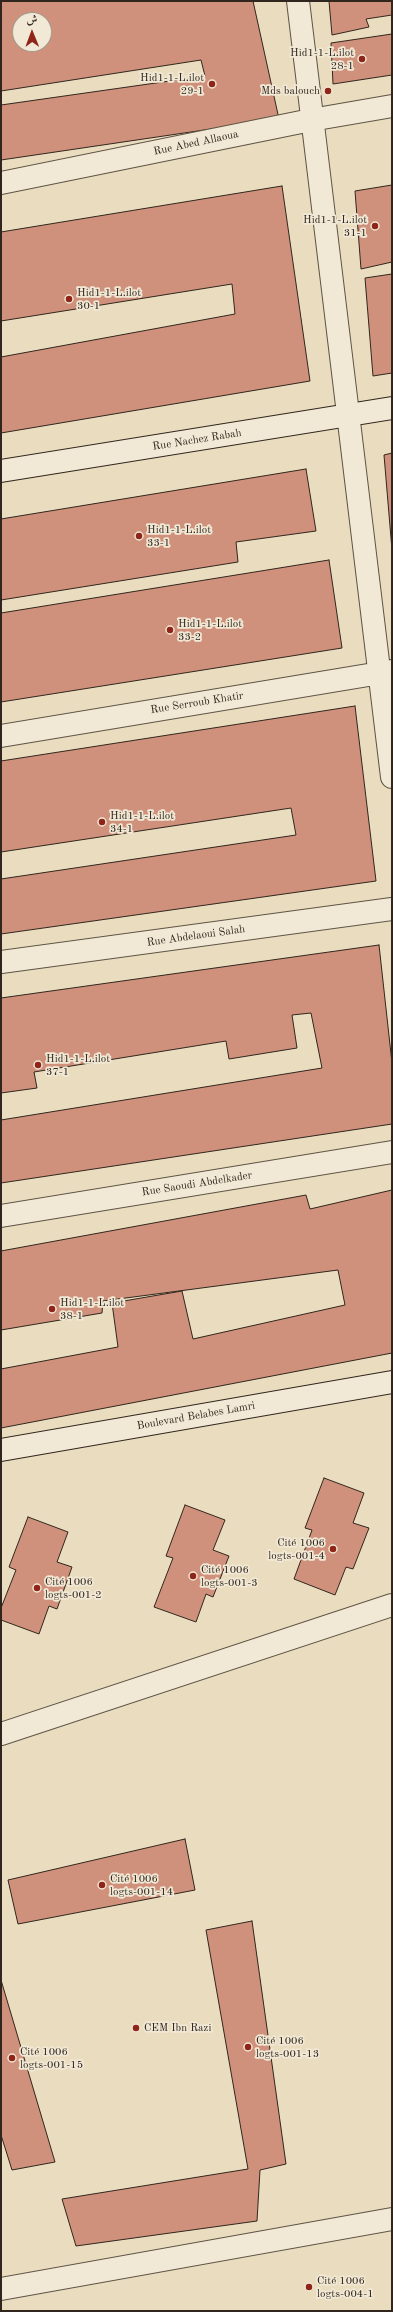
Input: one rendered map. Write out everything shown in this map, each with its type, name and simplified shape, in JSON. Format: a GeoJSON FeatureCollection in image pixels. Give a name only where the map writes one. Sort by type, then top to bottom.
{"type":"FeatureCollection","features":[{"type":"Feature","properties":{"kind":"street"},"geometry":{"type":"LineString","coordinates":[[298,1],[311,120],[349,415],[386,672],[392,777]]}},
{"type":"Feature","properties":{"kind":"street","name":"Rue Abed Allaoua"},"geometry":{"type":"LineString","coordinates":[[1,183],[311,120],[392,106]]}},
{"type":"Feature","properties":{"kind":"street","name":"Rue Nachez Rabah"},"geometry":{"type":"LineString","coordinates":[[1,471],[392,408]]}},
{"type":"Feature","properties":{"kind":"street","name":"Rue Serroub Khatir"},"geometry":{"type":"LineString","coordinates":[[1,736],[386,672]]}},
{"type":"Feature","properties":{"kind":"street","name":"Rue Abdelaoui Salah"},"geometry":{"type":"LineString","coordinates":[[1,962],[392,909]]}},
{"type":"Feature","properties":{"kind":"street","name":"Rue Saoudi Abdelkader"},"geometry":{"type":"LineString","coordinates":[[1,1216],[392,1152]]}},
{"type":"Feature","properties":{"kind":"street","name":"Boulevard Belabes Lamri"},"geometry":{"type":"LineString","coordinates":[[1,1450],[392,1382]]}},
{"type":"Feature","properties":{"kind":"street"},"geometry":{"type":"LineString","coordinates":[[1,1734],[392,1605]]}},
{"type":"Feature","properties":{"kind":"street"},"geometry":{"type":"LineString","coordinates":[[1,2289],[392,2219]]}},
{"type":"Feature","properties":{"kind":"building","name":"Hid1-1-L.ilot 29-1"},"geometry":{"type":"Polygon","coordinates":[[[1,1],[253,1],[279,119],[1,160],[1,105],[205,76],[201,60],[1,91],[1,1]]]}},
{"type":"Feature","properties":{"kind":"building","name":"Hid1-1-L.ilot 28-1"},"geometry":{"type":"Polygon","coordinates":[[[329,1],[392,1],[392,15],[366,19],[369,27],[332,35],[329,1]]]}},
{"type":"Feature","properties":{"kind":"building","name":"Hid1-1-L.ilot 28-1"},"geometry":{"type":"Polygon","coordinates":[[[392,34],[392,75],[333,84],[331,43],[392,34]]]}},
{"type":"Feature","properties":{"kind":"building","name":"Hid1-1-L.ilot 31-1"},"geometry":{"type":"Polygon","coordinates":[[[392,185],[392,262],[361,269],[355,191],[392,185]]]}},
{"type":"Feature","properties":{"kind":"building","name":"Hid1-1-L.ilot 30-1"},"geometry":{"type":"Polygon","coordinates":[[[282,186],[310,381],[1,433],[1,357],[235,314],[232,284],[1,321],[1,232],[282,186]]]}},
{"type":"Feature","properties":{"kind":"building"},"geometry":{"type":"Polygon","coordinates":[[[392,274],[392,373],[373,376],[365,278],[392,274]]]}},
{"type":"Feature","properties":{"kind":"building"},"geometry":{"type":"Polygon","coordinates":[[[392,453],[392,550],[384,455],[392,453]]]}},
{"type":"Feature","properties":{"kind":"building","name":"Hid1-1-L.ilot 33-1"},"geometry":{"type":"Polygon","coordinates":[[[306,469],[316,531],[236,542],[238,562],[1,600],[1,519],[306,469]]]}},
{"type":"Feature","properties":{"kind":"building","name":"Hid1-1-L.ilot 33-2"},"geometry":{"type":"Polygon","coordinates":[[[329,560],[342,648],[1,702],[1,613],[329,560]]]}},
{"type":"Feature","properties":{"kind":"building","name":"Hid1-1-L.ilot 34-1"},"geometry":{"type":"Polygon","coordinates":[[[355,706],[376,881],[1,934],[1,879],[296,835],[291,808],[1,852],[1,761],[355,706]]]}},
{"type":"Feature","properties":{"kind":"building","name":"Hid1-1-L.ilot 37-1"},"geometry":{"type":"Polygon","coordinates":[[[379,945],[392,1063],[392,1124],[1,1183],[1,1120],[322,1068],[311,1013],[292,1015],[297,1048],[229,1059],[226,1041],[34,1072],[37,1088],[1,1093],[1,998],[379,945]]]}},
{"type":"Feature","properties":{"kind":"building","name":"Hid1-1-L.ilot 38-1"},"geometry":{"type":"Polygon","coordinates":[[[392,1190],[392,1353],[1,1428],[1,1369],[118,1347],[112,1303],[182,1291],[193,1339],[345,1305],[338,1270],[103,1301],[102,1313],[1,1330],[1,1251],[306,1195],[310,1209],[392,1190]]]}},
{"type":"Feature","properties":{"kind":"building","name":"Cité 1006 logts-001-4"},"geometry":{"type":"Polygon","coordinates":[[[324,1478],[364,1493],[353,1523],[369,1528],[353,1569],[346,1567],[335,1595],[294,1579],[312,1530],[305,1528],[324,1478]]]}},
{"type":"Feature","properties":{"kind":"building","name":"Cité 1006 logts-001-3"},"geometry":{"type":"Polygon","coordinates":[[[185,1505],[225,1520],[213,1550],[229,1556],[213,1597],[206,1594],[196,1622],[154,1607],[173,1558],[166,1556],[185,1505]]]}},
{"type":"Feature","properties":{"kind":"building","name":"Cité 1006 logts-001-2"},"geometry":{"type":"Polygon","coordinates":[[[28,1517],[68,1532],[57,1562],[72,1567],[57,1609],[49,1606],[39,1634],[1,1620],[1,1608],[16,1570],[9,1567],[28,1517]]]}},
{"type":"Feature","properties":{"kind":"building","name":"Cité 1006 logts-001-14"},"geometry":{"type":"Polygon","coordinates":[[[185,1839],[195,1890],[18,1924],[8,1880],[185,1839]]]}},
{"type":"Feature","properties":{"kind":"building","name":"Cité 1006 logts-001-13"},"geometry":{"type":"Polygon","coordinates":[[[252,1921],[286,2164],[260,2170],[257,2221],[76,2246],[62,2199],[248,2169],[206,1930],[252,1921]]]}},
{"type":"Feature","properties":{"kind":"building","name":"Cité 1006 logts-001-15"},"geometry":{"type":"Polygon","coordinates":[[[1,1980],[55,2162],[12,2170],[1,2135],[1,1980]]]}},
{"type":"Feature","properties":{"kind":"place","name":"Hid1-1-L.ilot 28-1"},"geometry":{"type":"Point","coordinates":[362,59]}},
{"type":"Feature","properties":{"kind":"place","name":"Hid1-1-L.ilot 29-1"},"geometry":{"type":"Point","coordinates":[212,84]}},
{"type":"Feature","properties":{"kind":"place","name":"Mds balouch"},"geometry":{"type":"Point","coordinates":[328,91]}},
{"type":"Feature","properties":{"kind":"place","name":"Hid1-1-L.ilot 31-1"},"geometry":{"type":"Point","coordinates":[375,226]}},
{"type":"Feature","properties":{"kind":"place","name":"Hid1-1-L.ilot 30-1"},"geometry":{"type":"Point","coordinates":[69,299]}},
{"type":"Feature","properties":{"kind":"place","name":"Hid1-1-L.ilot 33-1"},"geometry":{"type":"Point","coordinates":[139,536]}},
{"type":"Feature","properties":{"kind":"place","name":"Hid1-1-L.ilot 33-2"},"geometry":{"type":"Point","coordinates":[170,630]}},
{"type":"Feature","properties":{"kind":"place","name":"Hid1-1-L.ilot 34-1"},"geometry":{"type":"Point","coordinates":[102,822]}},
{"type":"Feature","properties":{"kind":"place","name":"Hid1-1-L.ilot 37-1"},"geometry":{"type":"Point","coordinates":[38,1065]}},
{"type":"Feature","properties":{"kind":"place","name":"Hid1-1-L.ilot 38-1"},"geometry":{"type":"Point","coordinates":[52,1309]}},
{"type":"Feature","properties":{"kind":"place","name":"Cité 1006 logts-001-4"},"geometry":{"type":"Point","coordinates":[333,1549]}},
{"type":"Feature","properties":{"kind":"place","name":"Cité 1006 logts-001-3"},"geometry":{"type":"Point","coordinates":[193,1576]}},
{"type":"Feature","properties":{"kind":"place","name":"Cité 1006 logts-001-2"},"geometry":{"type":"Point","coordinates":[37,1588]}},
{"type":"Feature","properties":{"kind":"place","name":"Cité 1006 logts-001-14"},"geometry":{"type":"Point","coordinates":[102,1885]}},
{"type":"Feature","properties":{"kind":"place","name":"CEM Ibn Razi"},"geometry":{"type":"Point","coordinates":[136,2028]}},
{"type":"Feature","properties":{"kind":"place","name":"Cité 1006 logts-001-13"},"geometry":{"type":"Point","coordinates":[248,2047]}},
{"type":"Feature","properties":{"kind":"place","name":"Cité 1006 logts-001-15"},"geometry":{"type":"Point","coordinates":[12,2058]}},
{"type":"Feature","properties":{"kind":"place","name":"Cité 1006 logts-004-1"},"geometry":{"type":"Point","coordinates":[309,2287]}}]}
